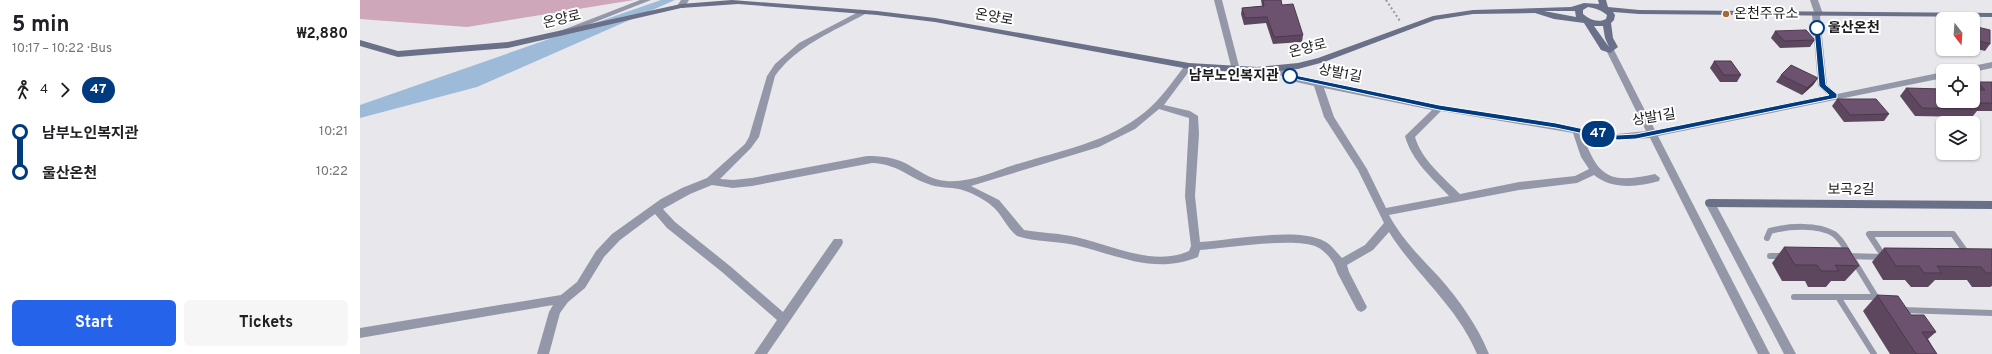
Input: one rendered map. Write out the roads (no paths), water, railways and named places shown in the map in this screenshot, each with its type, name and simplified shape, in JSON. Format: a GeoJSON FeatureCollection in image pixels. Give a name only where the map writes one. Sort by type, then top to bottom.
{"type":"FeatureCollection","features":[{"type":"Feature","properties":{"kind":"main road"},"geometry":{"type":"LineString","coordinates":[[1602,0],[1605,10]]}},
{"type":"Feature","properties":{"kind":"main road"},"geometry":{"type":"LineString","coordinates":[[1607,0],[1639,12]]}},
{"type":"Feature","properties":{"kind":"main road","name":"온양로"},"geometry":{"type":"LineString","coordinates":[[360,43],[398,54],[508,45],[683,3],[738,2],[862,12],[935,20],[1189,66],[1236,70],[1276,70],[1321,60],[1433,18],[1473,12],[1536,11]]}},
{"type":"Feature","properties":{"kind":"main road"},"geometry":{"type":"LineString","coordinates":[[1536,11],[1540,9],[1572,9],[1584,3],[1605,10],[1611,15],[1609,21],[1609,38],[1614,47],[1610,50],[1604,48],[1587,21],[1578,12],[1584,3]]}},
{"type":"Feature","properties":{"kind":"main road"},"geometry":{"type":"LineString","coordinates":[[1605,10],[1639,12],[1992,15]]}},
{"type":"Feature","properties":{"kind":"main road"},"geometry":{"type":"LineString","coordinates":[[1536,11],[1545,16],[1559,16],[1598,24],[1639,12]]}},
{"type":"Feature","properties":{"kind":"main road","name":"보곡2길"},"geometry":{"type":"LineString","coordinates":[[1710,203],[1992,205]]}},
{"type":"Feature","properties":{"kind":"street"},"geometry":{"type":"LineString","coordinates":[[554,35],[647,0]]}},
{"type":"Feature","properties":{"kind":"street"},"geometry":{"type":"LineString","coordinates":[[1218,0],[1236,70]]}},
{"type":"Feature","properties":{"kind":"street"},"geometry":{"type":"LineString","coordinates":[[1814,0],[1817,14],[1823,86],[1834,96]]}},
{"type":"Feature","properties":{"kind":"street"},"geometry":{"type":"LineString","coordinates":[[543,354],[555,312],[564,299],[581,284],[600,254],[616,237],[656,208],[686,191],[711,181],[739,156],[754,137],[772,76],[778,66],[802,45],[862,12]]}},
{"type":"Feature","properties":{"kind":"street"},"geometry":{"type":"LineString","coordinates":[[1610,50],[1764,354]]}},
{"type":"Feature","properties":{"kind":"street"},"geometry":{"type":"LineString","coordinates":[[1980,67],[1992,65]]}},
{"type":"Feature","properties":{"kind":"street"},"geometry":{"type":"LineString","coordinates":[[711,181],[727,184],[752,182],[867,159],[884,160],[902,166],[930,182],[947,185],[967,183],[1083,150],[1128,128],[1157,106],[1189,66]]}},
{"type":"Feature","properties":{"kind":"street","name":"상발1길"},"geometry":{"type":"LineString","coordinates":[[1276,70],[1299,80],[1439,108],[1618,137],[1653,134],[1936,76]]}},
{"type":"Feature","properties":{"kind":"street"},"geometry":{"type":"LineString","coordinates":[[1318,83],[1330,117],[1339,135],[1362,169],[1388,224],[1466,319],[1477,336],[1483,354]]}},
{"type":"Feature","properties":{"kind":"street"},"geometry":{"type":"LineString","coordinates":[[957,184],[990,199],[1000,207],[1012,227],[1021,233],[1070,240],[1115,253],[1155,260],[1188,259],[1194,254],[1196,246],[1191,220],[1189,196],[1194,128],[1193,116],[1157,106]]}},
{"type":"Feature","properties":{"kind":"street"},"geometry":{"type":"LineString","coordinates":[[1439,108],[1410,136],[1410,141],[1420,155],[1457,197]]}},
{"type":"Feature","properties":{"kind":"street"},"geometry":{"type":"LineString","coordinates":[[1577,130],[1588,160],[1596,170],[1609,179],[1621,183],[1655,178]]}},
{"type":"Feature","properties":{"kind":"street"},"geometry":{"type":"LineString","coordinates":[[1383,212],[1457,197],[1577,179],[1596,170]]}},
{"type":"Feature","properties":{"kind":"street"},"geometry":{"type":"LineString","coordinates":[[1710,203],[1790,354]]}},
{"type":"Feature","properties":{"kind":"street"},"geometry":{"type":"LineString","coordinates":[[656,208],[671,225],[726,269],[785,320]]}},
{"type":"Feature","properties":{"kind":"street"},"geometry":{"type":"LineString","coordinates":[[1341,264],[1347,259],[1361,254],[1370,246],[1388,224]]}},
{"type":"Feature","properties":{"kind":"street"},"geometry":{"type":"LineString","coordinates":[[1196,246],[1288,239],[1312,240],[1321,243],[1341,264],[1343,272],[1361,307]]}},
{"type":"Feature","properties":{"kind":"street"},"geometry":{"type":"LineString","coordinates":[[760,354],[838,242]]}},
{"type":"Feature","properties":{"kind":"street"},"geometry":{"type":"LineString","coordinates":[[360,333],[564,299]]}},
{"type":"Feature","properties":{"kind":"lane"},"geometry":{"type":"LineString","coordinates":[[1767,238],[1770,232],[1778,228],[1824,229],[1841,240],[1876,297]]}},
{"type":"Feature","properties":{"kind":"lane"},"geometry":{"type":"LineString","coordinates":[[1884,257],[1869,234],[1953,234],[1970,256],[1962,256]]}},
{"type":"Feature","properties":{"kind":"lane"},"geometry":{"type":"LineString","coordinates":[[1770,256],[1792,256]]}},
{"type":"Feature","properties":{"kind":"lane"},"geometry":{"type":"LineString","coordinates":[[1836,256],[1892,257]]}},
{"type":"Feature","properties":{"kind":"lane"},"geometry":{"type":"LineString","coordinates":[[1794,297],[1876,297],[1889,304]]}},
{"type":"Feature","properties":{"kind":"lane"},"geometry":{"type":"LineString","coordinates":[[1838,297],[1874,354]]}},
{"type":"Feature","properties":{"kind":"lane"},"geometry":{"type":"LineString","coordinates":[[1896,307],[1902,310],[1992,313]]}},
{"type":"Feature","properties":{"kind":"lane"},"geometry":{"type":"LineString","coordinates":[[1902,310],[1906,317]]}},
{"type":"Feature","properties":{"kind":"water"},"geometry":{"type":"Polygon","coordinates":[[[661,0],[675,0],[477,87],[360,118],[360,105],[661,0]]]}},
{"type":"Feature","properties":{"kind":"place","name":"온천주유소"},"geometry":{"type":"Point","coordinates":[1726,14]}},
{"type":"Feature","properties":{"kind":"place","name":"울산온천"},"geometry":{"type":"Point","coordinates":[1817,28]}},
{"type":"Feature","properties":{"kind":"place","name":"남부노인복지관"},"geometry":{"type":"Point","coordinates":[1290,76]}}]}
